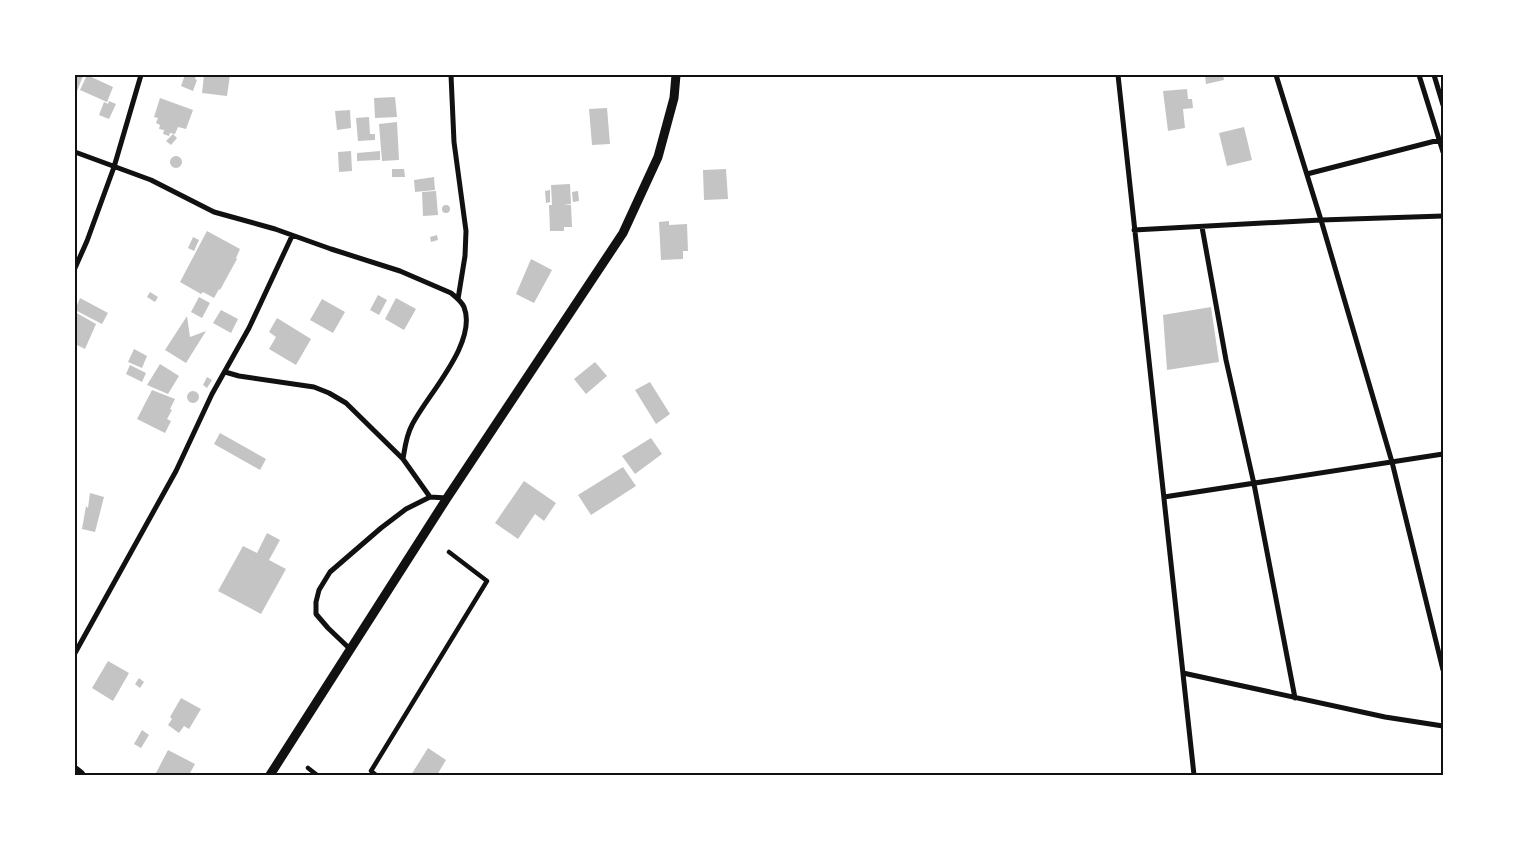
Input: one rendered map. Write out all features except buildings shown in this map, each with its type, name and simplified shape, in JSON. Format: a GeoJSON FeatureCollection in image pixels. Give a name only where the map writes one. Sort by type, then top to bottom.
{"type":"FeatureCollection","features":[{"type":"Feature","properties":{"kind":"main road"},"geometry":{"type":"LineString","coordinates":[[75,771],[80,775]]}},
{"type":"Feature","properties":{"kind":"street"},"geometry":{"type":"LineString","coordinates":[[75,268],[88,240],[114,167],[140,75]]}},
{"type":"Feature","properties":{"kind":"street"},"geometry":{"type":"LineString","coordinates":[[451,75],[454,142],[466,231],[465,256],[458,299]]}},
{"type":"Feature","properties":{"kind":"street"},"geometry":{"type":"LineString","coordinates":[[270,775],[447,498],[622,233],[658,157],[674,98],[676,75]]}},
{"type":"Feature","properties":{"kind":"street"},"geometry":{"type":"LineString","coordinates":[[1118,75],[1194,775]]}},
{"type":"Feature","properties":{"kind":"street"},"geometry":{"type":"LineString","coordinates":[[1276,75],[1392,462],[1443,670]]}},
{"type":"Feature","properties":{"kind":"street"},"geometry":{"type":"LineString","coordinates":[[1418,75],[1443,152]]}},
{"type":"Feature","properties":{"kind":"street"},"geometry":{"type":"LineString","coordinates":[[1434,75],[1443,105]]}},
{"type":"Feature","properties":{"kind":"street"},"geometry":{"type":"LineString","coordinates":[[1307,174],[1439,140]]}},
{"type":"Feature","properties":{"kind":"street"},"geometry":{"type":"LineString","coordinates":[[75,152],[151,180],[214,212],[275,229],[406,273],[451,293],[458,299],[464,306],[467,319],[463,339],[444,379],[411,426],[406,439],[403,459]]}},
{"type":"Feature","properties":{"kind":"street"},"geometry":{"type":"LineString","coordinates":[[1134,230],[1321,220],[1443,216]]}},
{"type":"Feature","properties":{"kind":"street"},"geometry":{"type":"LineString","coordinates":[[1202,227],[1226,360],[1254,484],[1296,698]]}},
{"type":"Feature","properties":{"kind":"street"},"geometry":{"type":"LineString","coordinates":[[75,653],[176,471],[212,394],[249,328],[292,236]]}},
{"type":"Feature","properties":{"kind":"street"},"geometry":{"type":"LineString","coordinates":[[225,372],[239,376],[314,387],[328,393],[346,404],[403,459],[430,497]]}},
{"type":"Feature","properties":{"kind":"street"},"geometry":{"type":"LineString","coordinates":[[1164,497],[1443,454]]}},
{"type":"Feature","properties":{"kind":"street"},"geometry":{"type":"LineString","coordinates":[[350,649],[316,614],[319,590],[330,572],[406,509],[430,497],[447,498]]}},
{"type":"Feature","properties":{"kind":"street"},"geometry":{"type":"LineString","coordinates":[[376,775],[371,771],[487,581],[449,552]]}},
{"type":"Feature","properties":{"kind":"street"},"geometry":{"type":"LineString","coordinates":[[1183,673],[1385,718],[1443,726]]}},
{"type":"Feature","properties":{"kind":"street"},"geometry":{"type":"LineString","coordinates":[[308,768],[317,775]]}}]}
